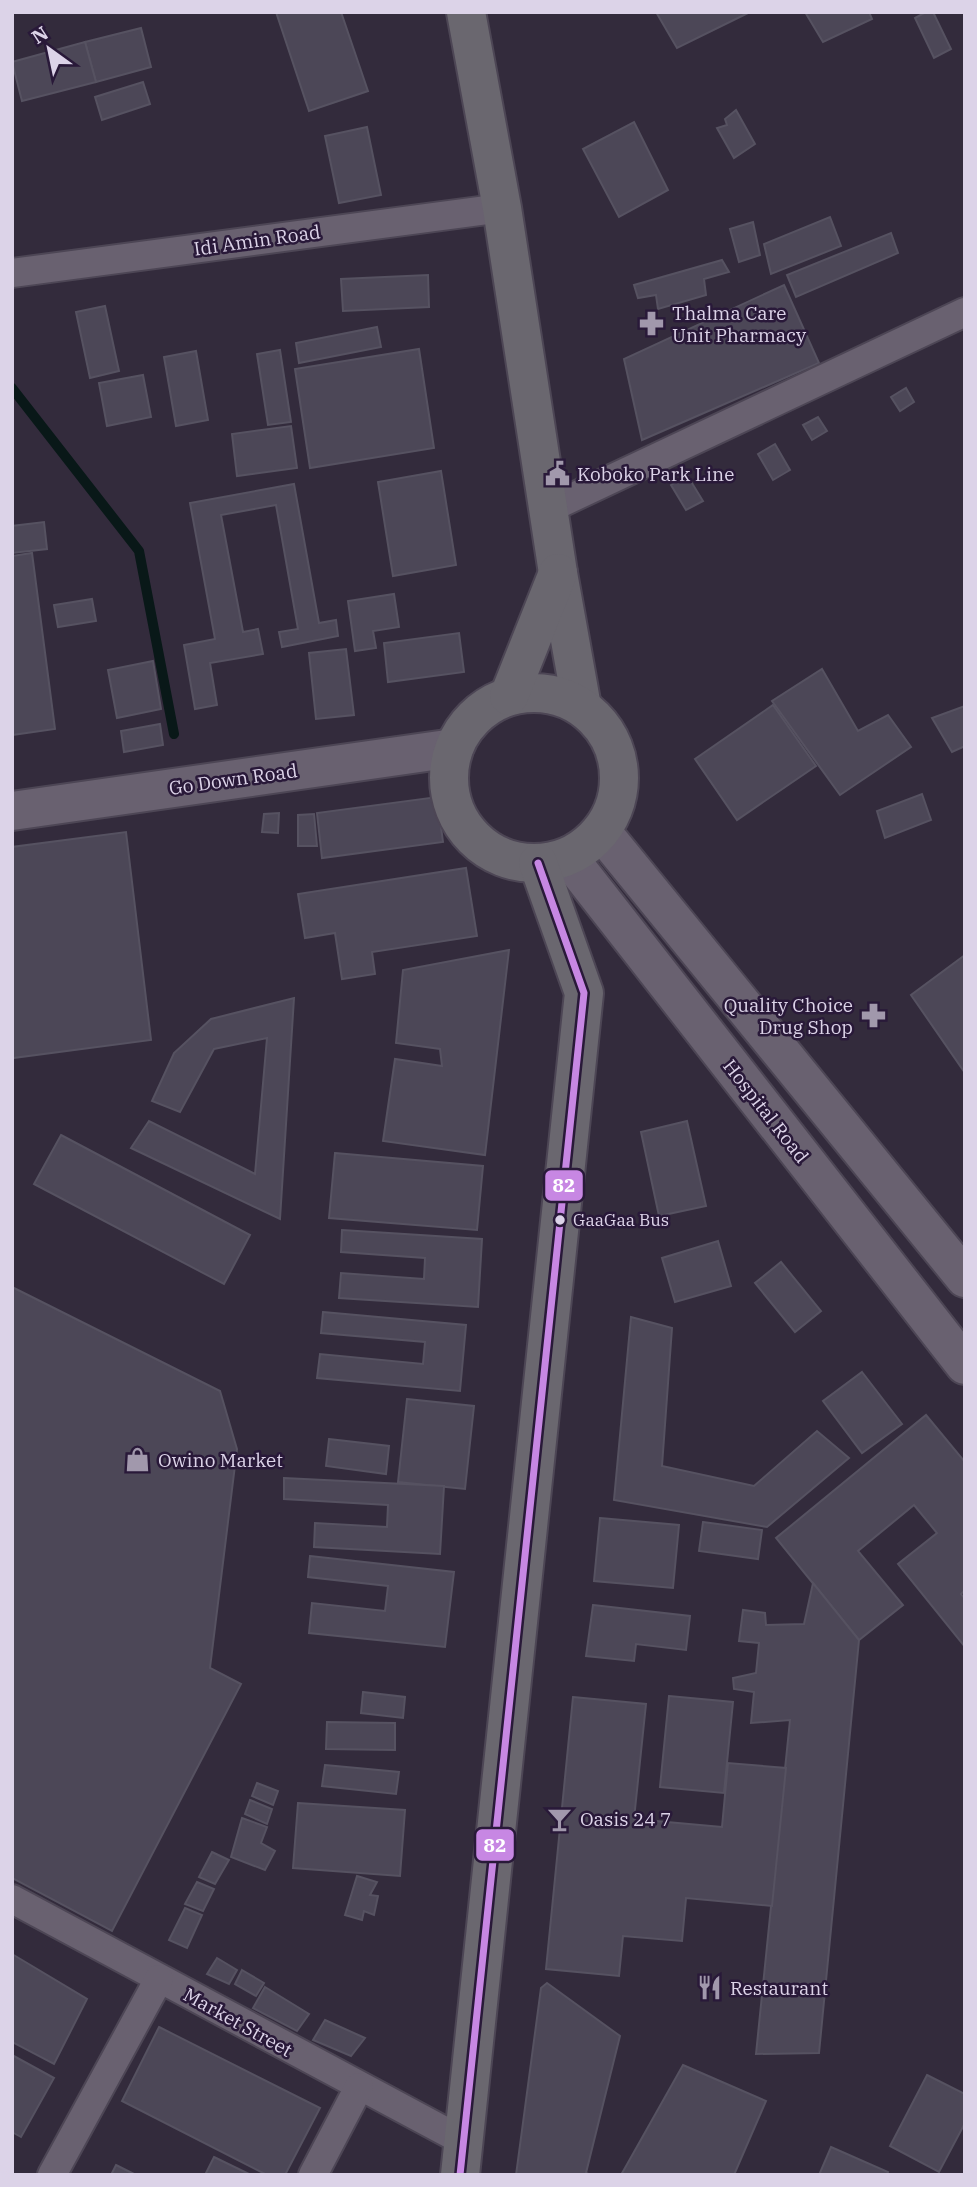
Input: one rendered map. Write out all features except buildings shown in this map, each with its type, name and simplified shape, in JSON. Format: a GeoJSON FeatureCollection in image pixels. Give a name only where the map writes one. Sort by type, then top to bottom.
{"type":"FeatureCollection","features":[{"type":"Feature","properties":{"kind":"main road"},"geometry":{"type":"LineString","coordinates":[[466,12],[502,208],[558,573],[582,707]]}},
{"type":"Feature","properties":{"kind":"main road"},"geometry":{"type":"LineString","coordinates":[[509,696],[558,573]]}},
{"type":"Feature","properties":{"kind":"main road"},"geometry":{"type":"LineString","coordinates":[[547,693],[582,707],[607,732],[619,765],[616,800],[601,831],[586,846],[553,860],[505,859],[475,841],[456,814],[448,782],[454,748],[475,716],[509,696],[547,693]]}},
{"type":"Feature","properties":{"kind":"main road","name":"Go Down Road"},"geometry":{"type":"LineString","coordinates":[[12,811],[454,748]]}},
{"type":"Feature","properties":{"kind":"main road"},"geometry":{"type":"LineString","coordinates":[[601,831],[965,1278]]}},
{"type":"Feature","properties":{"kind":"main road"},"geometry":{"type":"LineString","coordinates":[[462,2159],[584,993],[553,860]]}},
{"type":"Feature","properties":{"kind":"main road","name":"Hospital Road"},"geometry":{"type":"LineString","coordinates":[[553,860],[965,1365]]}},
{"type":"Feature","properties":{"kind":"street","name":"Idi Amin Road"},"geometry":{"type":"LineString","coordinates":[[12,273],[502,208]]}},
{"type":"Feature","properties":{"kind":"street"},"geometry":{"type":"LineString","coordinates":[[548,509],[965,313]]}},
{"type":"Feature","properties":{"kind":"street","name":"Market Street"},"geometry":{"type":"LineString","coordinates":[[12,1899],[359,2087],[462,2159]]}},
{"type":"Feature","properties":{"kind":"street"},"geometry":{"type":"LineString","coordinates":[[52,2175],[159,1979]]}},
{"type":"Feature","properties":{"kind":"street"},"geometry":{"type":"LineString","coordinates":[[313,2175],[359,2087]]}},
{"type":"Feature","properties":{"kind":"waterway"},"geometry":{"type":"LineString","coordinates":[[12,388],[139,551],[174,734]]}},
{"type":"Feature","properties":{"kind":"transit line","name":"82"},"geometry":{"type":"LineString","coordinates":[[460,2175],[584,993],[538,863]]}},
{"type":"Feature","properties":{"kind":"place","name":"Thalma Care Unit Pharmacy"},"geometry":{"type":"Point","coordinates":[652,324]}},
{"type":"Feature","properties":{"kind":"place","name":"Koboko Park Line"},"geometry":{"type":"Point","coordinates":[557,474]}},
{"type":"Feature","properties":{"kind":"place","name":"Quality Choice Drug Shop"},"geometry":{"type":"Point","coordinates":[873,1016]}},
{"type":"Feature","properties":{"kind":"place","name":"GaaGaa Bus"},"geometry":{"type":"Point","coordinates":[560,1220]}},
{"type":"Feature","properties":{"kind":"place","name":"Owino Market"},"geometry":{"type":"Point","coordinates":[138,1460]}},
{"type":"Feature","properties":{"kind":"place","name":"Oasis 24 7"},"geometry":{"type":"Point","coordinates":[560,1819]}},
{"type":"Feature","properties":{"kind":"place","name":"Restaurant"},"geometry":{"type":"Point","coordinates":[710,1988]}}]}
